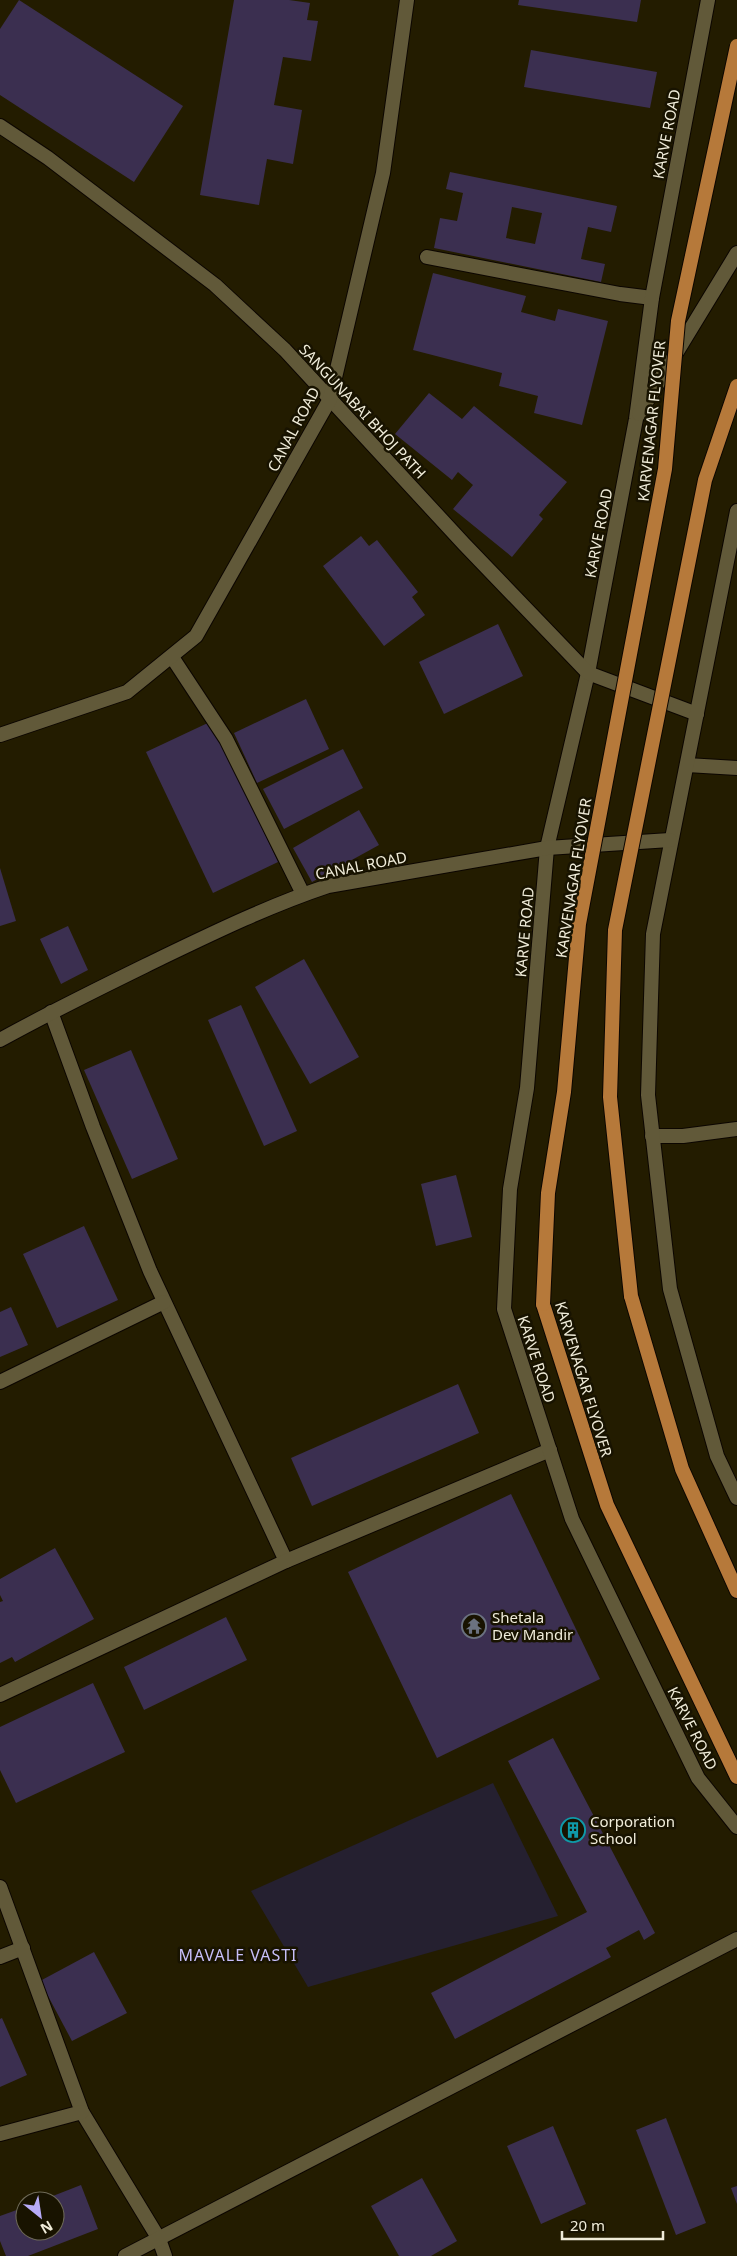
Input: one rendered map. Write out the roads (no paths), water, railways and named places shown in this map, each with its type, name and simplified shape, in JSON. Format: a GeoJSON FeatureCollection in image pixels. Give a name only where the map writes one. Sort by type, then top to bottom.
{"type":"FeatureCollection","features":[{"type":"Feature","properties":{"kind":"main road","name":"KARVENAGAR FLYOVER"},"geometry":{"type":"LineString","coordinates":[[737,46],[678,321],[665,469],[579,924],[564,1092],[548,1193],[542,1304],[607,1505],[737,1777]]}},
{"type":"Feature","properties":{"kind":"main road"},"geometry":{"type":"LineString","coordinates":[[737,386],[705,480],[615,930],[610,1097],[631,1296],[682,1469],[737,1591]]}},
{"type":"Feature","properties":{"kind":"street","name":"CANAL ROAD"},"geometry":{"type":"LineString","coordinates":[[0,734],[127,692],[172,658],[196,636],[330,398],[383,172],[407,0]]}},
{"type":"Feature","properties":{"kind":"street","name":"KARVE ROAD"},"geometry":{"type":"LineString","coordinates":[[708,0],[652,298],[636,419],[588,673],[547,848],[527,1088],[510,1189],[504,1309],[572,1519],[698,1778],[737,1827]]}},
{"type":"Feature","properties":{"kind":"street","name":"SANGUNABAI BHOJ PATH"},"geometry":{"type":"LineString","coordinates":[[0,126],[48,158],[215,285],[285,350],[464,544],[588,673],[697,714]]}},
{"type":"Feature","properties":{"kind":"street"},"geometry":{"type":"LineString","coordinates":[[636,419],[737,253]]}},
{"type":"Feature","properties":{"kind":"street"},"geometry":{"type":"LineString","coordinates":[[427,257],[620,294],[652,298]]}},
{"type":"Feature","properties":{"kind":"street"},"geometry":{"type":"LineString","coordinates":[[737,514],[687,765],[670,840],[653,934],[648,1095],[670,1288],[718,1456],[737,1498]]}},
{"type":"Feature","properties":{"kind":"street"},"geometry":{"type":"LineString","coordinates":[[172,658],[226,739],[303,894]]}},
{"type":"Feature","properties":{"kind":"street"},"geometry":{"type":"LineString","coordinates":[[687,765],[737,768]]}},
{"type":"Feature","properties":{"kind":"street","name":"CANAL ROAD"},"geometry":{"type":"LineString","coordinates":[[0,1040],[51,1012],[202,938],[303,894],[328,886],[547,848],[670,840]]}},
{"type":"Feature","properties":{"kind":"street"},"geometry":{"type":"LineString","coordinates":[[51,1012],[93,1127],[164,1302],[286,1561]]}},
{"type":"Feature","properties":{"kind":"street"},"geometry":{"type":"LineString","coordinates":[[652,1136],[683,1136],[737,1129]]}},
{"type":"Feature","properties":{"kind":"street"},"geometry":{"type":"LineString","coordinates":[[0,1382],[164,1302]]}},
{"type":"Feature","properties":{"kind":"street"},"geometry":{"type":"LineString","coordinates":[[0,1695],[286,1561],[550,1450]]}},
{"type":"Feature","properties":{"kind":"street"},"geometry":{"type":"LineString","coordinates":[[0,1887],[82,2112],[159,2239],[165,2256]]}},
{"type":"Feature","properties":{"kind":"street"},"geometry":{"type":"LineString","coordinates":[[125,2256],[737,1939]]}},
{"type":"Feature","properties":{"kind":"street"},"geometry":{"type":"LineString","coordinates":[[0,1957],[22,1948]]}},
{"type":"Feature","properties":{"kind":"street"},"geometry":{"type":"LineString","coordinates":[[0,2134],[82,2112]]}},
{"type":"Feature","properties":{"kind":"place","name":"Shetala Dev Mandir"},"geometry":{"type":"Point","coordinates":[474,1626]}},
{"type":"Feature","properties":{"kind":"place","name":"Corporation School"},"geometry":{"type":"Point","coordinates":[573,1830]}},
{"type":"Feature","properties":{"kind":"district","name":"MAVALE VASTI"},"geometry":{"type":"Point","coordinates":[238,1955]}}]}
